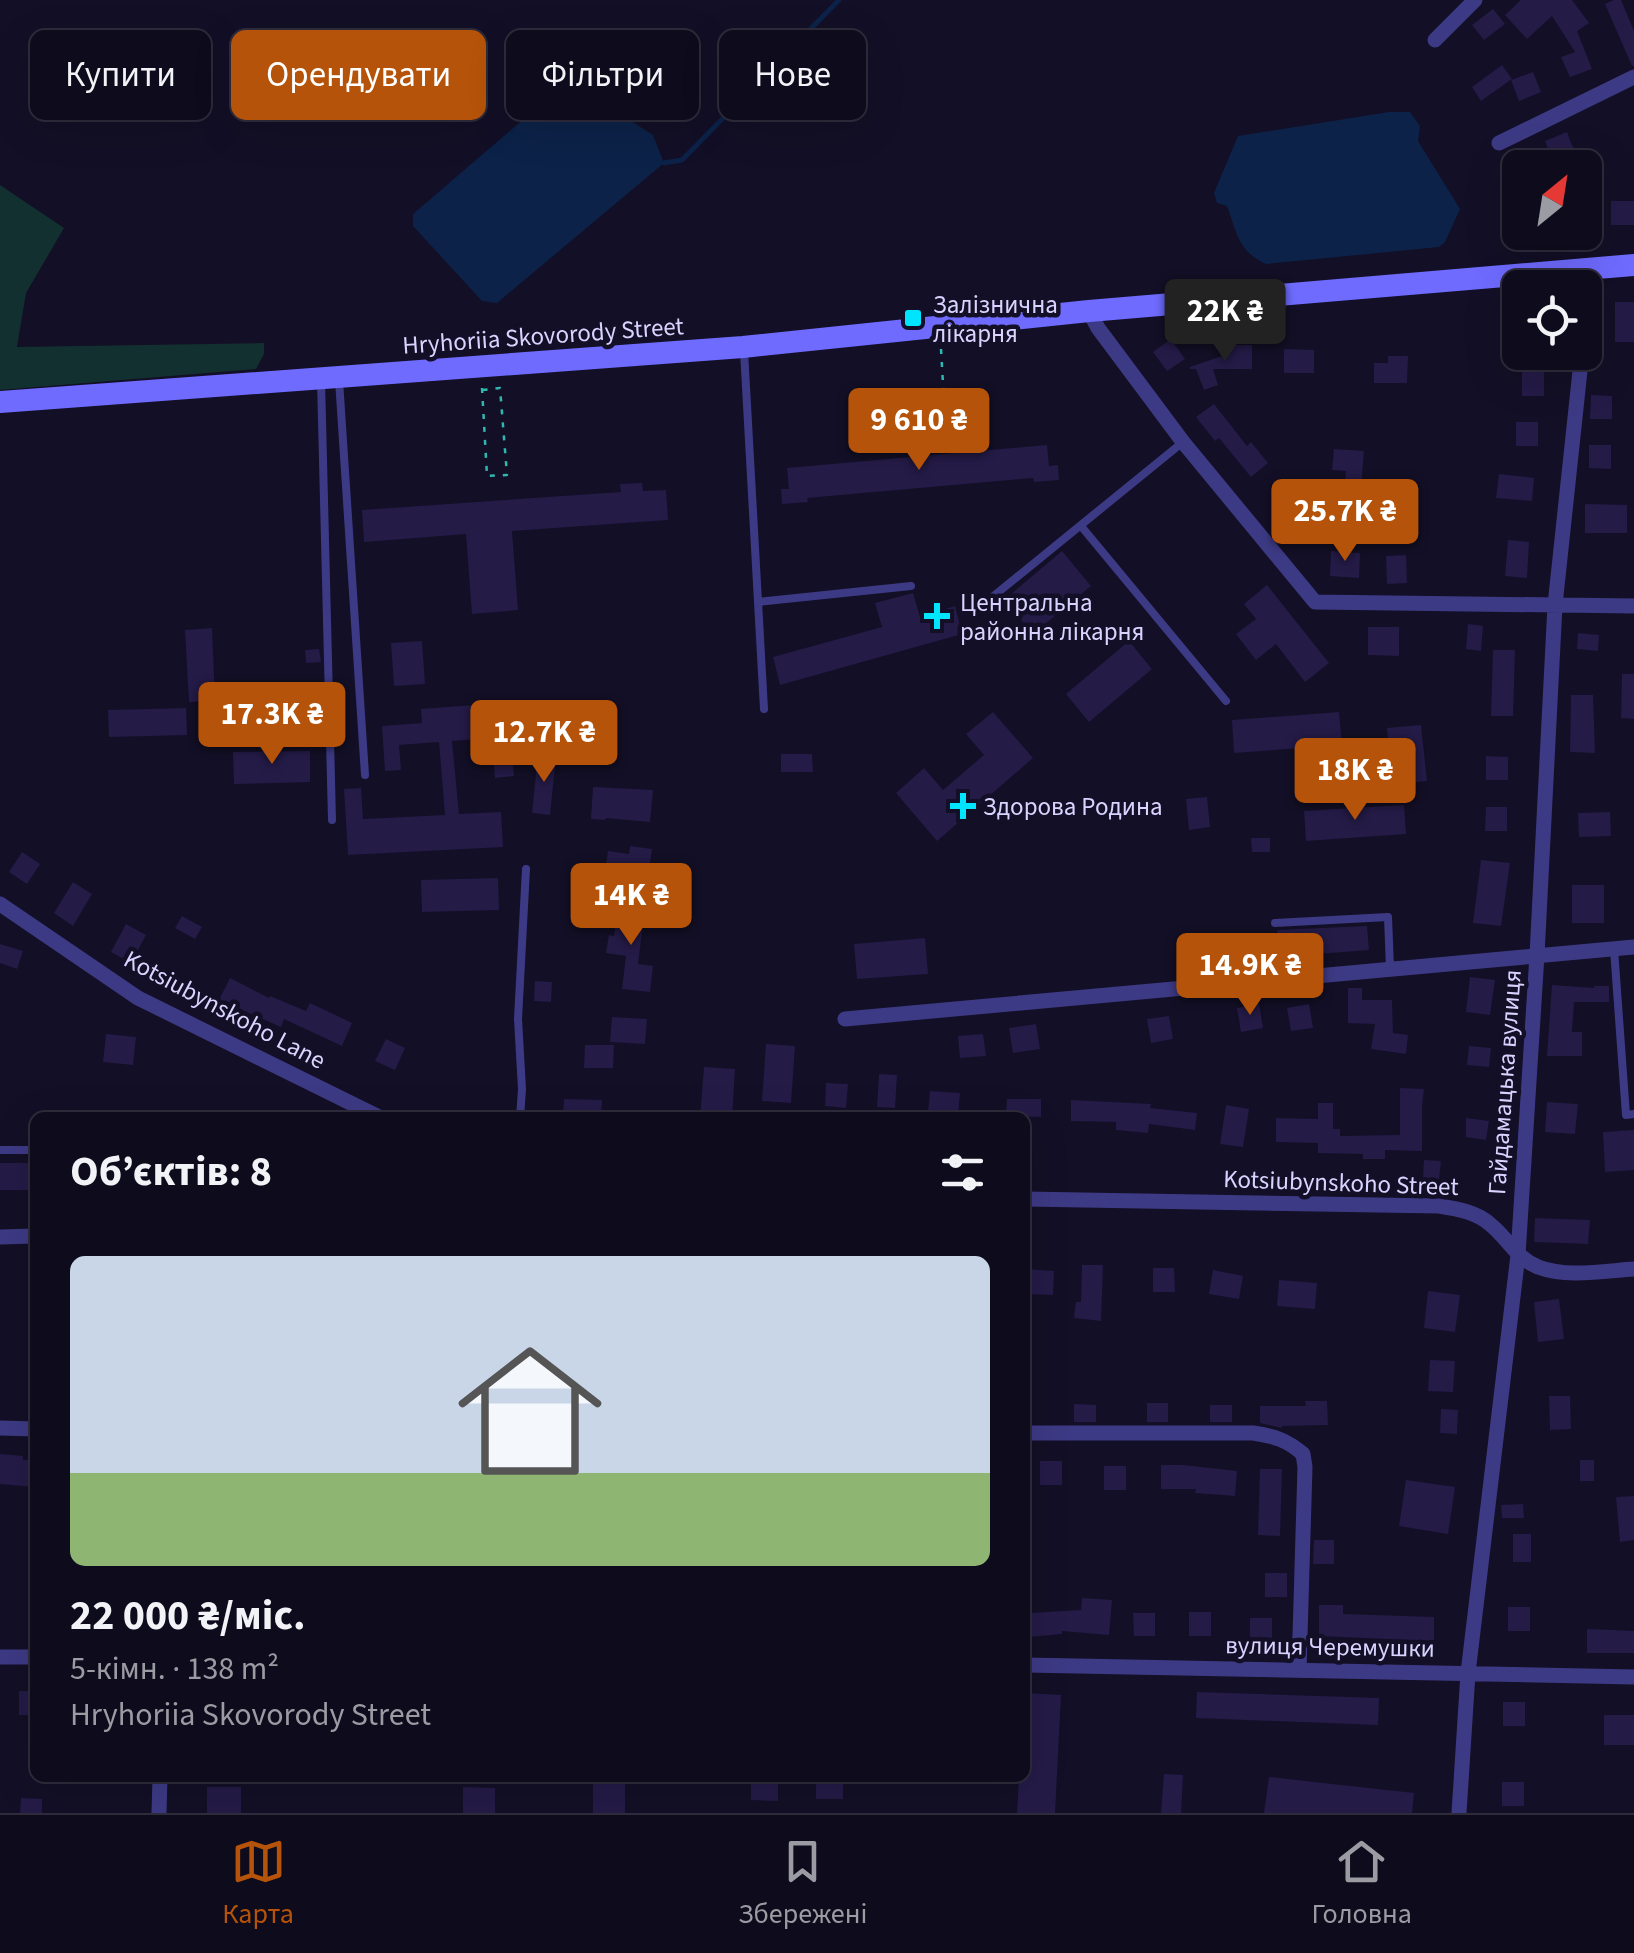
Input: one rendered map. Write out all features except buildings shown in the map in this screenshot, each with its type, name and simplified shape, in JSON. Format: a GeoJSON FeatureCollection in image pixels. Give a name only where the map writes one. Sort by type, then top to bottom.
{"type":"FeatureCollection","features":[{"type":"Feature","properties":{"kind":"street"},"geometry":{"type":"LineString","coordinates":[[1435,40],[1475,0]]}},
{"type":"Feature","properties":{"kind":"street"},"geometry":{"type":"LineString","coordinates":[[1498,143],[1634,77]]}},
{"type":"Feature","properties":{"kind":"street","name":"Hryhoriia Skovorody Street"},"geometry":{"type":"LineString","coordinates":[[0,402],[744,347],[1089,311],[1634,264]]}},
{"type":"Feature","properties":{"kind":"street"},"geometry":{"type":"LineString","coordinates":[[1089,311],[1183,442],[1315,602],[1634,606]]}},
{"type":"Feature","properties":{"kind":"street","name":"Гайдамацька вулиця"},"geometry":{"type":"LineString","coordinates":[[1458,1813],[1468,1674],[1518,1255],[1556,605],[1580,370]]}},
{"type":"Feature","properties":{"kind":"street","name":"Kotsiubynskoho Lane"},"geometry":{"type":"LineString","coordinates":[[0,904],[138,998],[369,1112]]}},
{"type":"Feature","properties":{"kind":"street"},"geometry":{"type":"LineString","coordinates":[[845,1019],[1634,947]]}},
{"type":"Feature","properties":{"kind":"street","name":"Kotsiubynskoho Street"},"geometry":{"type":"LineString","coordinates":[[1030,1199],[1439,1206],[1482,1218],[1518,1255],[1535,1266],[1551,1271],[1634,1269]]}},
{"type":"Feature","properties":{"kind":"street"},"geometry":{"type":"LineString","coordinates":[[0,1237],[30,1236]]}},
{"type":"Feature","properties":{"kind":"street"},"geometry":{"type":"LineString","coordinates":[[0,1428],[30,1429]]}},
{"type":"Feature","properties":{"kind":"street"},"geometry":{"type":"LineString","coordinates":[[1030,1433],[1253,1433],[1288,1441],[1304,1454],[1298,1670]]}},
{"type":"Feature","properties":{"kind":"street"},"geometry":{"type":"LineString","coordinates":[[0,1657],[30,1658]]}},
{"type":"Feature","properties":{"kind":"street","name":"вулиця Черемушки"},"geometry":{"type":"LineString","coordinates":[[1030,1665],[1634,1677]]}},
{"type":"Feature","properties":{"kind":"street"},"geometry":{"type":"LineString","coordinates":[[159,1813],[160,1782]]}},
{"type":"Feature","properties":{"kind":"lane"},"geometry":{"type":"LineString","coordinates":[[744,347],[764,709]]}},
{"type":"Feature","properties":{"kind":"lane"},"geometry":{"type":"LineString","coordinates":[[330,378],[365,775]]}},
{"type":"Feature","properties":{"kind":"lane"},"geometry":{"type":"LineString","coordinates":[[330,378],[332,820]]}},
{"type":"Feature","properties":{"kind":"lane"},"geometry":{"type":"LineString","coordinates":[[974,612],[1183,442]]}},
{"type":"Feature","properties":{"kind":"lane"},"geometry":{"type":"LineString","coordinates":[[1081,526],[1226,701]]}},
{"type":"Feature","properties":{"kind":"lane"},"geometry":{"type":"LineString","coordinates":[[758,602],[912,586]]}},
{"type":"Feature","properties":{"kind":"lane"},"geometry":{"type":"LineString","coordinates":[[520,1112],[518,1018],[526,869]]}},
{"type":"Feature","properties":{"kind":"lane"},"geometry":{"type":"LineString","coordinates":[[1275,924],[1388,917],[1390,968]]}},
{"type":"Feature","properties":{"kind":"lane"},"geometry":{"type":"LineString","coordinates":[[1614,949],[1626,1114],[1634,1114]]}},
{"type":"Feature","properties":{"kind":"lane"},"geometry":{"type":"LineString","coordinates":[[0,1150],[30,1150]]}},
{"type":"Feature","properties":{"kind":"path"},"geometry":{"type":"LineString","coordinates":[[940,337],[946,437]]}},
{"type":"Feature","properties":{"kind":"path"},"geometry":{"type":"LineString","coordinates":[[482,382],[482,390],[487,476],[506,474],[500,388],[482,390]]}},
{"type":"Feature","properties":{"kind":"green space"},"geometry":{"type":"Polygon","coordinates":[[[0,185],[64,228],[26,293],[17,347],[264,343],[264,354],[256,369],[0,390],[0,185]]]}},
{"type":"Feature","properties":{"kind":"water"},"geometry":{"type":"Polygon","coordinates":[[[1410,112],[1420,126],[1418,141],[1460,209],[1445,242],[1439,247],[1266,264],[1250,253],[1240,240],[1227,206],[1217,203],[1214,193],[1238,136],[1410,112]]]}},
{"type":"Feature","properties":{"kind":"water"},"geometry":{"type":"Polygon","coordinates":[[[523,120],[630,120],[653,135],[664,163],[497,303],[482,301],[413,226],[413,214],[523,120]]]}},
{"type":"Feature","properties":{"kind":"waterway"},"geometry":{"type":"LineString","coordinates":[[664,163],[682,160],[839,0]]}},
{"type":"Feature","properties":{"kind":"place","name":"Залізнична лікарня"},"geometry":{"type":"Point","coordinates":[913,318]}},
{"type":"Feature","properties":{"kind":"place","name":"Центральна районна лікарня"},"geometry":{"type":"Point","coordinates":[937,616]}},
{"type":"Feature","properties":{"kind":"place","name":"Здорова Родина"},"geometry":{"type":"Point","coordinates":[963,806]}}]}
